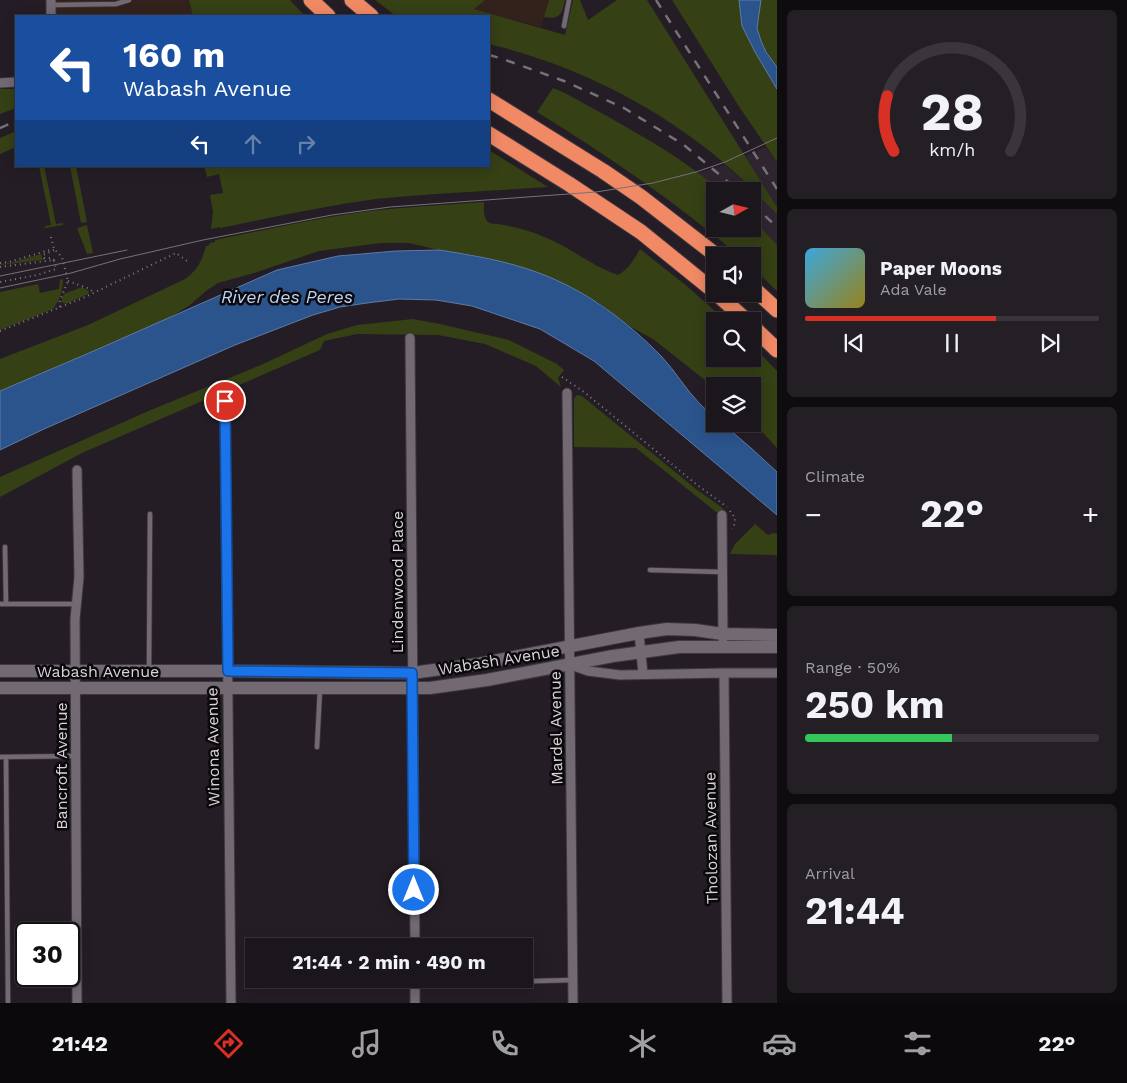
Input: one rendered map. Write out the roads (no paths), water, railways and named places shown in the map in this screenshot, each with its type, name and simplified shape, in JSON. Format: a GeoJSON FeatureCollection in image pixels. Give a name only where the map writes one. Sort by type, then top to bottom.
{"type":"FeatureCollection","features":[{"type":"Feature","properties":{"kind":"highway"},"geometry":{"type":"LineString","coordinates":[[311,0],[327,15]]}},
{"type":"Feature","properties":{"kind":"highway"},"geometry":{"type":"LineString","coordinates":[[353,1],[370,15]]}},
{"type":"Feature","properties":{"kind":"highway"},"geometry":{"type":"LineString","coordinates":[[490,101],[603,171],[641,197],[706,247]]}},
{"type":"Feature","properties":{"kind":"highway"},"geometry":{"type":"LineString","coordinates":[[490,135],[561,178],[641,232],[706,285]]}},
{"type":"Feature","properties":{"kind":"highway"},"geometry":{"type":"LineString","coordinates":[[761,295],[777,310]]}},
{"type":"Feature","properties":{"kind":"highway"},"geometry":{"type":"LineString","coordinates":[[726,302],[737,312]]}},
{"type":"Feature","properties":{"kind":"highway"},"geometry":{"type":"LineString","coordinates":[[761,335],[777,350]]}},
{"type":"Feature","properties":{"kind":"main road","name":"Wabash Avenue"},"geometry":{"type":"LineString","coordinates":[[0,672],[228,671],[412,673],[478,664],[639,633],[667,630],[777,635]]}},
{"type":"Feature","properties":{"kind":"main road"},"geometry":{"type":"LineString","coordinates":[[570,664],[679,647],[777,647]]}},
{"type":"Feature","properties":{"kind":"main road","name":"Wabash Avenue"},"geometry":{"type":"LineString","coordinates":[[0,688],[430,688],[487,680],[570,664]]}},
{"type":"Feature","properties":{"kind":"street"},"geometry":{"type":"LineString","coordinates":[[51,2],[51,15]]}},
{"type":"Feature","properties":{"kind":"street"},"geometry":{"type":"LineString","coordinates":[[0,82],[15,82]]}},
{"type":"Feature","properties":{"kind":"street","name":"Lindenwood Place"},"geometry":{"type":"LineString","coordinates":[[410,338],[414,938]]}},
{"type":"Feature","properties":{"kind":"street","name":"Mardel Avenue"},"geometry":{"type":"LineString","coordinates":[[567,393],[574,1003]]}},
{"type":"Feature","properties":{"kind":"street","name":"Winona Avenue"},"geometry":{"type":"LineString","coordinates":[[225,401],[231,1003]]}},
{"type":"Feature","properties":{"kind":"street","name":"Bancroft Avenue"},"geometry":{"type":"LineString","coordinates":[[77,470],[79,577],[75,619],[77,1003]]}},
{"type":"Feature","properties":{"kind":"street"},"geometry":{"type":"LineString","coordinates":[[722,515],[723,647]]}},
{"type":"Feature","properties":{"kind":"street"},"geometry":{"type":"LineString","coordinates":[[639,633],[643,674]]}},
{"type":"Feature","properties":{"kind":"street","name":"Wabash Avenue"},"geometry":{"type":"LineString","coordinates":[[570,664],[588,671],[620,675],[777,673]]}},
{"type":"Feature","properties":{"kind":"street","name":"Tholozan Avenue"},"geometry":{"type":"LineString","coordinates":[[724,673],[727,1003]]}},
{"type":"Feature","properties":{"kind":"street"},"geometry":{"type":"LineString","coordinates":[[415,988],[415,1003]]}},
{"type":"Feature","properties":{"kind":"lane"},"geometry":{"type":"LineString","coordinates":[[51,2],[116,4],[129,0]]}},
{"type":"Feature","properties":{"kind":"lane"},"geometry":{"type":"LineString","coordinates":[[564,26],[569,0]]}},
{"type":"Feature","properties":{"kind":"lane"},"geometry":{"type":"LineString","coordinates":[[149,672],[150,514]]}},
{"type":"Feature","properties":{"kind":"lane"},"geometry":{"type":"LineString","coordinates":[[5,547],[3,604],[77,604]]}},
{"type":"Feature","properties":{"kind":"lane"},"geometry":{"type":"LineString","coordinates":[[650,570],[722,572]]}},
{"type":"Feature","properties":{"kind":"lane"},"geometry":{"type":"LineString","coordinates":[[317,747],[320,688]]}},
{"type":"Feature","properties":{"kind":"lane"},"geometry":{"type":"LineString","coordinates":[[0,757],[76,756]]}},
{"type":"Feature","properties":{"kind":"lane"},"geometry":{"type":"LineString","coordinates":[[6,757],[8,1003]]}},
{"type":"Feature","properties":{"kind":"lane"},"geometry":{"type":"LineString","coordinates":[[533,981],[573,980]]}},
{"type":"Feature","properties":{"kind":"water"},"geometry":{"type":"Polygon","coordinates":[[[739,0],[761,0],[757,28],[766,52],[777,67],[777,89],[742,26],[739,0]]]}},
{"type":"Feature","properties":{"kind":"water","name":"River des Peres"},"geometry":{"type":"Polygon","coordinates":[[[439,250],[502,262],[557,280],[605,308],[635,331],[662,357],[695,399],[706,410],[706,432],[732,432],[777,472],[777,515],[594,361],[540,329],[472,306],[436,300],[399,299],[340,307],[313,315],[235,345],[0,450],[0,391],[277,270],[338,256],[396,251],[439,250]]]}},
{"type":"Feature","properties":{"kind":"tram line"},"geometry":{"type":"LineString","coordinates":[[0,288],[71,273],[120,259],[203,240],[332,215],[390,207],[596,192],[653,183],[725,162],[777,138]]}},
{"type":"Feature","properties":{"kind":"tram line"},"geometry":{"type":"LineString","coordinates":[[0,276],[127,250]]}},
{"type":"Feature","properties":{"kind":"railway"},"geometry":{"type":"LineString","coordinates":[[656,0],[777,189]]}},
{"type":"Feature","properties":{"kind":"railway"},"geometry":{"type":"LineString","coordinates":[[490,55],[564,81],[624,108],[684,145],[728,182]]}},
{"type":"Feature","properties":{"kind":"railway"},"geometry":{"type":"LineString","coordinates":[[0,128],[15,121]]}},
{"type":"Feature","properties":{"kind":"railway"},"geometry":{"type":"LineString","coordinates":[[761,212],[777,227]]}}]}
